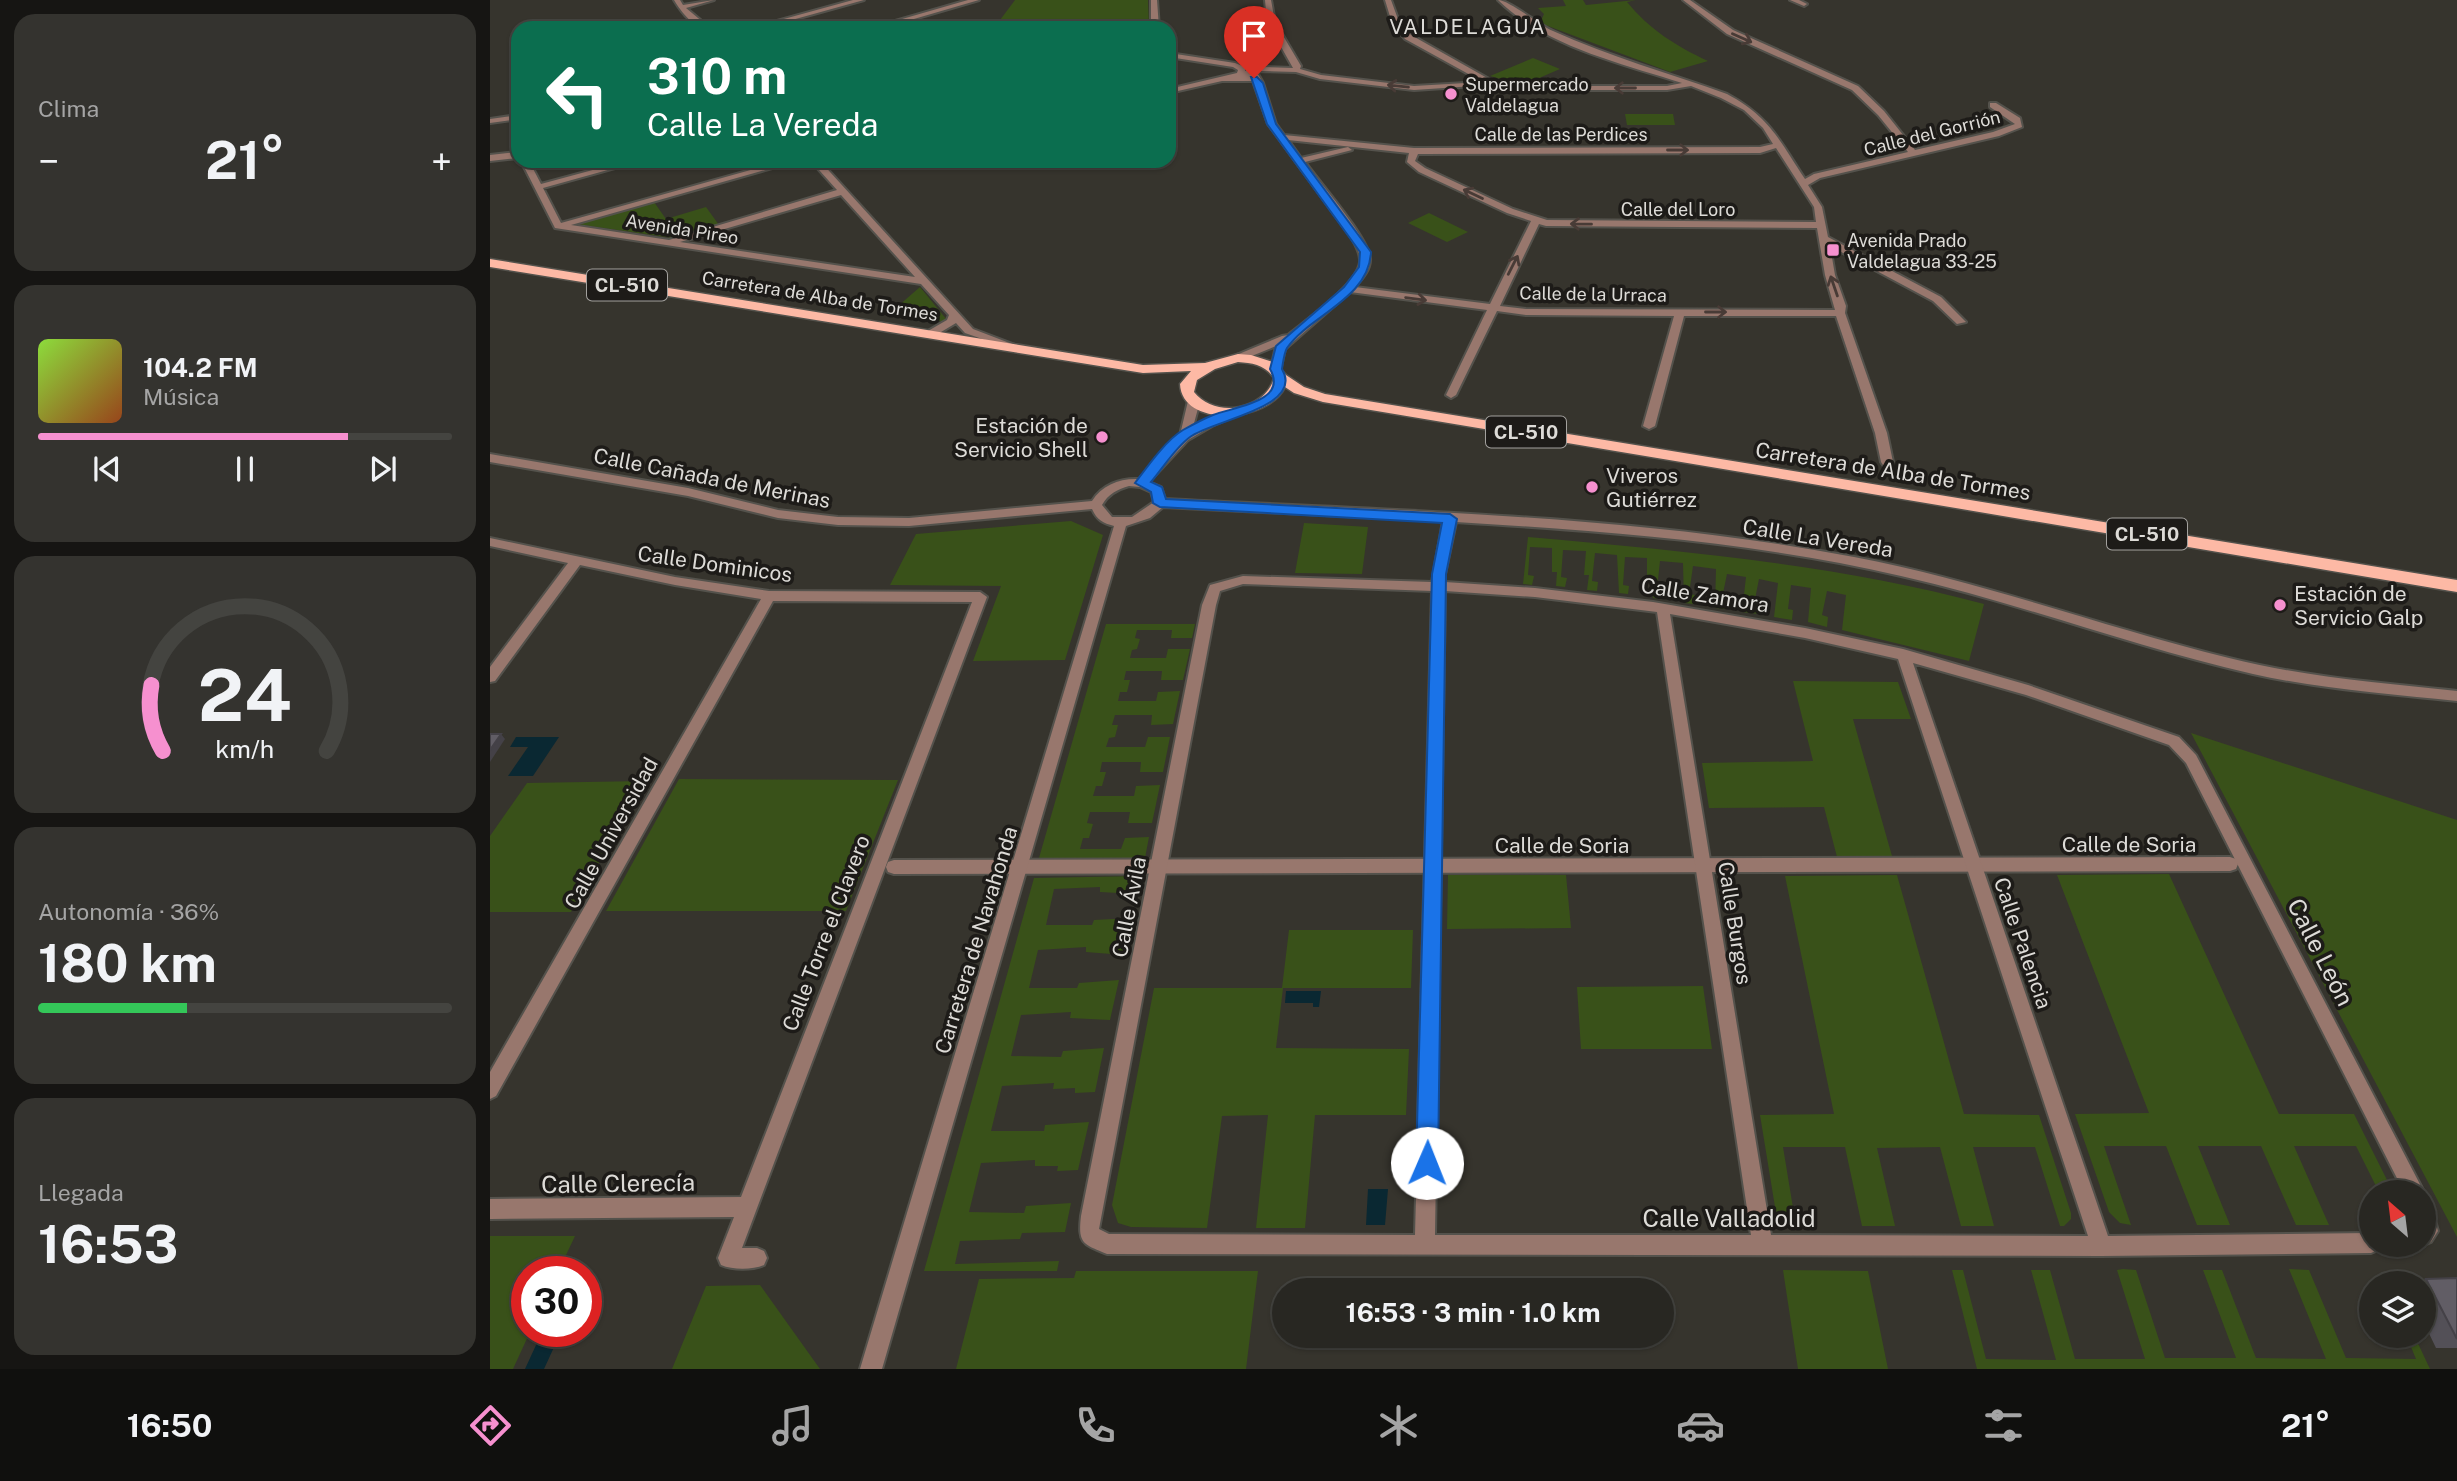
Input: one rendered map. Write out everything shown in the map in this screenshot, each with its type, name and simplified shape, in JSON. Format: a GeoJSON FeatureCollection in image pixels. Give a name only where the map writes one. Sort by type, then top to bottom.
{"type":"FeatureCollection","features":[{"type":"Feature","properties":{"kind":"main road","name":"Carretera de Alba de Tormes"},"geometry":{"type":"LineString","coordinates":[[490,262],[1143,369],[1165,377],[1191,397]]}},
{"type":"Feature","properties":{"kind":"main road","name":"CL-510"},"geometry":{"type":"LineString","coordinates":[[1205,366],[1238,358],[1255,359],[1279,374]]}},
{"type":"Feature","properties":{"kind":"main road","name":"Carretera de Alba de Tormes"},"geometry":{"type":"LineString","coordinates":[[1143,369],[1205,366]]}},
{"type":"Feature","properties":{"kind":"main road"},"geometry":{"type":"LineString","coordinates":[[1191,397],[1188,384],[1205,366]]}},
{"type":"Feature","properties":{"kind":"main road","name":"Carretera de Alba de Tormes"},"geometry":{"type":"LineString","coordinates":[[1279,374],[1299,390],[1322,398],[2457,586]]}},
{"type":"Feature","properties":{"kind":"main road"},"geometry":{"type":"LineString","coordinates":[[1266,402],[1281,386],[1279,374]]}},
{"type":"Feature","properties":{"kind":"main road","name":"CL-510"},"geometry":{"type":"LineString","coordinates":[[1191,397],[1219,411],[1240,411],[1266,402]]}},
{"type":"Feature","properties":{"kind":"main road","name":"Carretera de Alba de Tormes"},"geometry":{"type":"LineString","coordinates":[[1266,402],[1322,398]]}},
{"type":"Feature","properties":{"kind":"street"},"geometry":{"type":"LineString","coordinates":[[679,4],[711,0]]}},
{"type":"Feature","properties":{"kind":"street"},"geometry":{"type":"LineString","coordinates":[[782,21],[861,0]]}},
{"type":"Feature","properties":{"kind":"street"},"geometry":{"type":"LineString","coordinates":[[900,21],[976,0]]}},
{"type":"Feature","properties":{"kind":"street"},"geometry":{"type":"LineString","coordinates":[[1154,0],[1155,21]]}},
{"type":"Feature","properties":{"kind":"street"},"geometry":{"type":"LineString","coordinates":[[1268,0],[1269,16],[1296,70]]}},
{"type":"Feature","properties":{"kind":"street"},"geometry":{"type":"LineString","coordinates":[[1388,0],[1396,23],[1408,37],[1493,85]]}},
{"type":"Feature","properties":{"kind":"street"},"geometry":{"type":"LineString","coordinates":[[1501,0],[1528,21],[1563,37],[1693,84],[1747,108],[1766,125],[1818,207],[1826,258],[1841,306],[1840,313],[1881,433],[1886,462]]}},
{"type":"Feature","properties":{"kind":"street"},"geometry":{"type":"LineString","coordinates":[[1686,0],[1730,33],[1855,88],[1876,107],[1914,154]]}},
{"type":"Feature","properties":{"kind":"street"},"geometry":{"type":"LineString","coordinates":[[1793,0],[1804,4]]}},
{"type":"Feature","properties":{"kind":"street"},"geometry":{"type":"LineString","coordinates":[[679,4],[698,21]]}},
{"type":"Feature","properties":{"kind":"street"},"geometry":{"type":"LineString","coordinates":[[1176,56],[1235,65],[1242,69],[1272,124],[1365,252],[1365,267],[1348,289],[1280,348],[1279,374]]}},
{"type":"Feature","properties":{"kind":"street"},"geometry":{"type":"LineString","coordinates":[[1176,90],[1247,78],[1268,70],[1296,70],[1320,77],[1400,87],[1493,85],[1524,88],[1660,88],[1693,84]]}},
{"type":"Feature","properties":{"kind":"street"},"geometry":{"type":"LineString","coordinates":[[1453,87],[1472,71]]}},
{"type":"Feature","properties":{"kind":"street","name":"Calle del Gorrión"},"geometry":{"type":"LineString","coordinates":[[1803,184],[1817,176],[1914,154],[2019,125],[2017,120],[1993,105]]}},
{"type":"Feature","properties":{"kind":"street"},"geometry":{"type":"LineString","coordinates":[[490,121],[511,118]]}},
{"type":"Feature","properties":{"kind":"street","name":"Calle de las Perdices"},"geometry":{"type":"LineString","coordinates":[[1281,137],[1336,148],[1414,151],[1760,150],[1777,145]]}},
{"type":"Feature","properties":{"kind":"street","name":"Calle de las Perdices"},"geometry":{"type":"LineString","coordinates":[[1298,161],[1336,148]]}},
{"type":"Feature","properties":{"kind":"street","name":"Calle de las Perdices"},"geometry":{"type":"LineString","coordinates":[[1760,150],[1787,158]]}},
{"type":"Feature","properties":{"kind":"street","name":"Calle del Loro"},"geometry":{"type":"LineString","coordinates":[[1414,151],[1410,159],[1412,164],[1536,221],[1571,224],[1821,225]]}},
{"type":"Feature","properties":{"kind":"street"},"geometry":{"type":"LineString","coordinates":[[490,158],[511,156]]}},
{"type":"Feature","properties":{"kind":"street"},"geometry":{"type":"LineString","coordinates":[[528,168],[558,226],[768,168]]}},
{"type":"Feature","properties":{"kind":"street"},"geometry":{"type":"LineString","coordinates":[[538,187],[610,168]]}},
{"type":"Feature","properties":{"kind":"street"},"geometry":{"type":"LineString","coordinates":[[824,168],[969,331],[1016,348]]}},
{"type":"Feature","properties":{"kind":"street","name":"Calle del Gorrión"},"geometry":{"type":"LineString","coordinates":[[1795,170],[1817,176]]}},
{"type":"Feature","properties":{"kind":"street"},"geometry":{"type":"LineString","coordinates":[[668,242],[843,191]]}},
{"type":"Feature","properties":{"kind":"street"},"geometry":{"type":"LineString","coordinates":[[1451,395],[1536,221]]}},
{"type":"Feature","properties":{"kind":"street","name":"Avenida Pireo"},"geometry":{"type":"LineString","coordinates":[[558,226],[926,282]]}},
{"type":"Feature","properties":{"kind":"street"},"geometry":{"type":"LineString","coordinates":[[1822,238],[1937,299],[1961,322]]}},
{"type":"Feature","properties":{"kind":"street"},"geometry":{"type":"LineString","coordinates":[[1826,258],[1863,258]]}},
{"type":"Feature","properties":{"kind":"street","name":"Avenida Pireo"},"geometry":{"type":"LineString","coordinates":[[873,275],[909,262]]}},
{"type":"Feature","properties":{"kind":"street","name":"Calle de la Urraca"},"geometry":{"type":"LineString","coordinates":[[1348,289],[1493,310],[1840,313]]}},
{"type":"Feature","properties":{"kind":"street"},"geometry":{"type":"LineString","coordinates":[[1649,426],[1680,312]]}},
{"type":"Feature","properties":{"kind":"street"},"geometry":{"type":"LineString","coordinates":[[932,334],[952,322],[954,315]]}},
{"type":"Feature","properties":{"kind":"street"},"geometry":{"type":"LineString","coordinates":[[1238,358],[1291,336]]}},
{"type":"Feature","properties":{"kind":"street"},"geometry":{"type":"LineString","coordinates":[[1185,434],[1191,419],[1191,397]]}},
{"type":"Feature","properties":{"kind":"street"},"geometry":{"type":"LineString","coordinates":[[1142,483],[1185,434],[1202,424],[1240,411]]}},
{"type":"Feature","properties":{"kind":"street","name":"Calle Cañada de Merinas"},"geometry":{"type":"LineString","coordinates":[[490,458],[688,492],[778,514],[838,521],[909,522],[1096,505]]}},
{"type":"Feature","properties":{"kind":"street"},"geometry":{"type":"LineString","coordinates":[[1142,483],[1157,490],[1160,503],[1146,517],[1121,523],[1107,520],[1098,513],[1096,505],[1101,495],[1116,486],[1142,483]]}},
{"type":"Feature","properties":{"kind":"street","name":"Calle La Vereda"},"geometry":{"type":"LineString","coordinates":[[1160,503],[1450,519],[1749,545],[1854,562],[1984,591],[2229,663],[2306,678],[2457,696]]}},
{"type":"Feature","properties":{"kind":"street"},"geometry":{"type":"LineString","coordinates":[[1425,1244],[1439,586],[1450,519]]}},
{"type":"Feature","properties":{"kind":"street","name":"Carretera de Navahonda"},"geometry":{"type":"LineString","coordinates":[[871,1369],[1022,867],[1121,523]]}},
{"type":"Feature","properties":{"kind":"street","name":"Calle Dominicos"},"geometry":{"type":"LineString","coordinates":[[490,542],[576,561],[769,596],[980,597]]}},
{"type":"Feature","properties":{"kind":"street"},"geometry":{"type":"LineString","coordinates":[[490,677],[576,561]]}},
{"type":"Feature","properties":{"kind":"street","name":"Calle Zamora"},"geometry":{"type":"LineString","coordinates":[[1215,588],[1243,580],[1439,586],[1577,597],[1662,609],[1856,642],[1903,654],[2174,741]]}},
{"type":"Feature","properties":{"kind":"street","name":"Calle Ávila"},"geometry":{"type":"LineString","coordinates":[[1089,1234],[1158,866],[1209,605],[1215,588]]}},
{"type":"Feature","properties":{"kind":"street","name":"Calle Universidad"},"geometry":{"type":"LineString","coordinates":[[490,1090],[769,596]]}},
{"type":"Feature","properties":{"kind":"street","name":"Calle Torre el Clavero"},"geometry":{"type":"LineString","coordinates":[[757,1258],[727,1258],[980,597]]}},
{"type":"Feature","properties":{"kind":"street","name":"Calle Burgos"},"geometry":{"type":"LineString","coordinates":[[1662,609],[1762,1244]]}},
{"type":"Feature","properties":{"kind":"street","name":"Calle Palencia"},"geometry":{"type":"LineString","coordinates":[[1903,654],[2101,1247]]}},
{"type":"Feature","properties":{"kind":"street","name":"Calle León"},"geometry":{"type":"LineString","coordinates":[[2174,741],[2197,771],[2408,1180]]}},
{"type":"Feature","properties":{"kind":"street","name":"Calle de Soria"},"geometry":{"type":"LineString","coordinates":[[894,867],[2231,864]]}},
{"type":"Feature","properties":{"kind":"street","name":"Calle Clerecía"},"geometry":{"type":"LineString","coordinates":[[490,1209],[746,1207]]}},
{"type":"Feature","properties":{"kind":"street","name":"Calle Valladolid"},"geometry":{"type":"LineString","coordinates":[[1089,1234],[1107,1244],[2101,1247],[2359,1243]]}},
{"type":"Feature","properties":{"kind":"green space"},"geometry":{"type":"Polygon","coordinates":[[[1015,0],[1148,0],[1149,21],[999,21],[1015,0]]]}},
{"type":"Feature","properties":{"kind":"green space"},"geometry":{"type":"Polygon","coordinates":[[[1563,0],[1583,0],[1586,5],[1636,0],[1627,2],[1654,29],[1708,61],[1670,72],[1540,23],[1544,14],[1538,8],[1566,6],[1563,0]]]}},
{"type":"Feature","properties":{"kind":"green space"},"geometry":{"type":"Polygon","coordinates":[[[1533,58],[1560,69],[1523,85],[1490,76],[1533,58]]]}},
{"type":"Feature","properties":{"kind":"green space"},"geometry":{"type":"Polygon","coordinates":[[[1625,114],[1673,114],[1675,125],[1627,125],[1625,114]]]}},
{"type":"Feature","properties":{"kind":"green space"},"geometry":{"type":"Polygon","coordinates":[[[654,202],[666,219],[706,207],[719,225],[673,238],[576,224],[654,202]]]}},
{"type":"Feature","properties":{"kind":"green space"},"geometry":{"type":"Polygon","coordinates":[[[1429,213],[1468,232],[1447,242],[1408,223],[1429,213]]]}},
{"type":"Feature","properties":{"kind":"green space"},"geometry":{"type":"Polygon","coordinates":[[[920,287],[947,320],[946,322],[890,313],[920,287]]]}},
{"type":"Feature","properties":{"kind":"green space"},"geometry":{"type":"Polygon","coordinates":[[[1071,521],[1103,535],[1065,660],[973,661],[1001,586],[890,585],[916,534],[1071,521]]]}},
{"type":"Feature","properties":{"kind":"green space"},"geometry":{"type":"Polygon","coordinates":[[[1304,523],[1368,527],[1362,574],[1295,573],[1304,523]]]}},
{"type":"Feature","properties":{"kind":"green space"},"geometry":{"type":"Polygon","coordinates":[[[1528,537],[1701,554],[1815,569],[1928,590],[1984,604],[1969,661],[1842,630],[1846,595],[1827,591],[1822,615],[1828,617],[1827,627],[1808,622],[1811,588],[1791,585],[1788,609],[1793,610],[1792,620],[1774,617],[1778,583],[1759,579],[1754,604],[1759,605],[1759,614],[1742,612],[1746,577],[1727,574],[1722,598],[1728,600],[1727,609],[1715,608],[1716,569],[1693,566],[1689,594],[1695,595],[1693,604],[1684,603],[1683,563],[1660,561],[1657,589],[1663,590],[1661,599],[1653,598],[1654,583],[1647,582],[1647,558],[1625,557],[1623,585],[1629,586],[1628,594],[1619,593],[1617,555],[1595,553],[1592,581],[1598,582],[1597,591],[1587,590],[1589,575],[1584,575],[1586,551],[1563,550],[1561,577],[1567,578],[1565,587],[1556,586],[1557,572],[1552,572],[1552,548],[1530,547],[1528,575],[1534,576],[1532,585],[1523,584],[1528,537]]]}},
{"type":"Feature","properties":{"kind":"green space"},"geometry":{"type":"Polygon","coordinates":[[[1106,624],[1195,624],[1192,638],[1171,638],[1172,630],[1137,630],[1135,638],[1140,639],[1130,658],[1166,658],[1168,649],[1190,649],[1183,680],[1161,680],[1162,671],[1126,671],[1124,680],[1130,680],[1127,692],[1120,692],[1118,701],[1156,701],[1158,692],[1180,691],[1173,724],[1151,725],[1152,715],[1115,715],[1112,725],[1118,725],[1115,737],[1109,738],[1106,747],[1145,747],[1148,737],[1170,737],[1163,772],[1140,772],[1141,762],[1102,762],[1100,772],[1106,772],[1102,786],[1096,786],[1093,796],[1134,796],[1136,786],[1160,785],[1152,823],[1128,823],[1130,812],[1090,812],[1087,823],[1093,824],[1089,838],[1083,838],[1080,849],[1121,849],[1125,838],[1149,837],[1145,858],[1039,858],[1106,624]]]}},
{"type":"Feature","properties":{"kind":"green space"},"geometry":{"type":"Polygon","coordinates":[[[1793,681],[1898,682],[1911,719],[1853,719],[1892,856],[1837,857],[1824,807],[1709,808],[1702,763],[1813,761],[1793,681]]]}},
{"type":"Feature","properties":{"kind":"green space"},"geometry":{"type":"Polygon","coordinates":[[[2191,733],[2457,820],[2457,1237],[2436,1197],[2436,1180],[2427,1180],[2191,733]]]}},
{"type":"Feature","properties":{"kind":"green space"},"geometry":{"type":"Polygon","coordinates":[[[679,779],[898,780],[846,911],[606,911],[679,779]]]}},
{"type":"Feature","properties":{"kind":"green space"},"geometry":{"type":"Polygon","coordinates":[[[645,781],[571,912],[490,912],[490,836],[527,783],[645,781]]]}},
{"type":"Feature","properties":{"kind":"green space"},"geometry":{"type":"Polygon","coordinates":[[[2169,874],[2279,1114],[2354,1114],[2387,1180],[2373,1180],[2356,1146],[2294,1146],[2329,1225],[2296,1225],[2261,1146],[2198,1146],[2230,1225],[2197,1225],[2166,1146],[2104,1146],[2131,1225],[2120,1223],[2109,1212],[2075,1114],[2149,1113],[2057,875],[2169,874]]]}},
{"type":"Feature","properties":{"kind":"green space"},"geometry":{"type":"Polygon","coordinates":[[[1448,875],[1566,875],[1571,928],[1447,929],[1448,875]]]}},
{"type":"Feature","properties":{"kind":"green space"},"geometry":{"type":"Polygon","coordinates":[[[1897,875],[1964,1114],[2039,1115],[2071,1213],[2071,1219],[2064,1226],[2060,1226],[2035,1147],[1973,1147],[1994,1226],[1961,1226],[1940,1147],[1877,1148],[1895,1226],[1862,1226],[1845,1147],[1783,1147],[1796,1226],[1785,1224],[1776,1213],[1760,1115],[1834,1114],[1785,876],[1897,875]]]}},
{"type":"Feature","properties":{"kind":"green space"},"geometry":{"type":"Polygon","coordinates":[[[1141,876],[1137,894],[1100,892],[1100,887],[1054,889],[1046,925],[1092,925],[1094,920],[1132,918],[1124,955],[1086,952],[1086,947],[1038,950],[1029,988],[1077,988],[1079,983],[1119,980],[1110,1020],[1070,1018],[1071,1012],[1021,1015],[1011,1056],[1061,1057],[1063,1051],[1104,1048],[1095,1092],[1075,1093],[1075,1088],[1053,1089],[1054,1083],[1002,1086],[991,1131],[1044,1131],[1045,1125],[1089,1122],[1078,1170],[1057,1171],[1058,1166],[1035,1166],[1035,1160],[981,1163],[969,1212],[1024,1213],[1026,1206],[1071,1203],[1065,1232],[1022,1233],[1020,1239],[960,1241],[955,1264],[1059,1261],[1057,1271],[924,1271],[1034,878],[1141,876]]]}},
{"type":"Feature","properties":{"kind":"green space"},"geometry":{"type":"Polygon","coordinates":[[[1289,930],[1413,930],[1411,988],[1283,988],[1276,1048],[1409,1049],[1406,1115],[1315,1115],[1305,1228],[1256,1228],[1268,1115],[1222,1116],[1207,1228],[1131,1227],[1118,1223],[1112,1205],[1154,988],[1282,988],[1289,930]]]}},
{"type":"Feature","properties":{"kind":"green space"},"geometry":{"type":"Polygon","coordinates":[[[1703,986],[1712,1049],[1581,1049],[1577,987],[1703,986]]]}},
{"type":"Feature","properties":{"kind":"green space"},"geometry":{"type":"Polygon","coordinates":[[[490,1236],[575,1236],[566,1256],[511,1256],[511,1347],[523,1347],[513,1369],[490,1369],[490,1236]]]}},
{"type":"Feature","properties":{"kind":"green space"},"geometry":{"type":"Polygon","coordinates":[[[2289,1269],[2309,1270],[2346,1358],[2416,1359],[2411,1348],[2420,1348],[2430,1369],[1977,1369],[1952,1270],[1963,1270],[1986,1359],[2056,1360],[2031,1270],[2050,1270],[2075,1359],[2145,1359],[2117,1270],[2136,1270],[2165,1358],[2236,1358],[2203,1270],[2222,1270],[2256,1358],[2326,1359],[2289,1269]]]}},
{"type":"Feature","properties":{"kind":"green space"},"geometry":{"type":"Polygon","coordinates":[[[1783,1270],[1868,1271],[1888,1369],[1798,1369],[1783,1270]]]}},
{"type":"Feature","properties":{"kind":"green space"},"geometry":{"type":"Polygon","coordinates":[[[1076,1271],[1258,1271],[1246,1369],[956,1369],[979,1279],[1074,1278],[1076,1271]]]}},
{"type":"Feature","properties":{"kind":"green space"},"geometry":{"type":"Polygon","coordinates":[[[760,1285],[820,1369],[672,1369],[706,1286],[760,1285]]]}},
{"type":"Feature","properties":{"kind":"water"},"geometry":{"type":"Polygon","coordinates":[[[516,737],[559,737],[533,776],[508,776],[528,747],[510,747],[516,737]]]}},
{"type":"Feature","properties":{"kind":"water"},"geometry":{"type":"Polygon","coordinates":[[[1286,991],[1321,991],[1319,1007],[1313,1007],[1313,1003],[1285,1003],[1286,991]]]}},
{"type":"Feature","properties":{"kind":"water"},"geometry":{"type":"Polygon","coordinates":[[[1368,1189],[1388,1189],[1385,1225],[1366,1225],[1368,1189]]]}},
{"type":"Feature","properties":{"kind":"water"},"geometry":{"type":"Polygon","coordinates":[[[535,1347],[554,1347],[544,1369],[525,1369],[535,1347]]]}},
{"type":"Feature","properties":{"kind":"building"},"geometry":{"type":"Polygon","coordinates":[[[490,734],[501,734],[490,750],[490,734]]]}},
{"type":"Feature","properties":{"kind":"building"},"geometry":{"type":"Polygon","coordinates":[[[2457,1278],[2457,1339],[2436,1298],[2436,1279],[2457,1278]]]}},
{"type":"Feature","properties":{"kind":"place","name":"Supermercado Valdelagua"},"geometry":{"type":"Point","coordinates":[1451,94]}},
{"type":"Feature","properties":{"kind":"place","name":"Avenida Prado Valdelagua 33-25"},"geometry":{"type":"Point","coordinates":[1833,250]}},
{"type":"Feature","properties":{"kind":"place","name":"Estación de Servicio Shell"},"geometry":{"type":"Point","coordinates":[1102,437]}},
{"type":"Feature","properties":{"kind":"place","name":"Viveros Gutiérrez"},"geometry":{"type":"Point","coordinates":[1592,487]}},
{"type":"Feature","properties":{"kind":"place","name":"Estación de Servicio Galp"},"geometry":{"type":"Point","coordinates":[2280,605]}},
{"type":"Feature","properties":{"kind":"district","name":"VALDELAGUA"},"geometry":{"type":"Point","coordinates":[1468,26]}},
{"type":"Feature","properties":{"kind":"route"},"geometry":{"type":"LineString","coordinates":[[1254,78],[1259,83],[1258,87],[1272,124],[1355,236],[1365,252],[1365,267],[1348,289],[1280,348],[1276,369],[1281,378],[1281,386],[1275,395],[1266,402],[1217,418],[1185,434],[1142,483],[1157,490],[1160,503],[1450,519],[1439,574],[1427,1163]]}}]}
